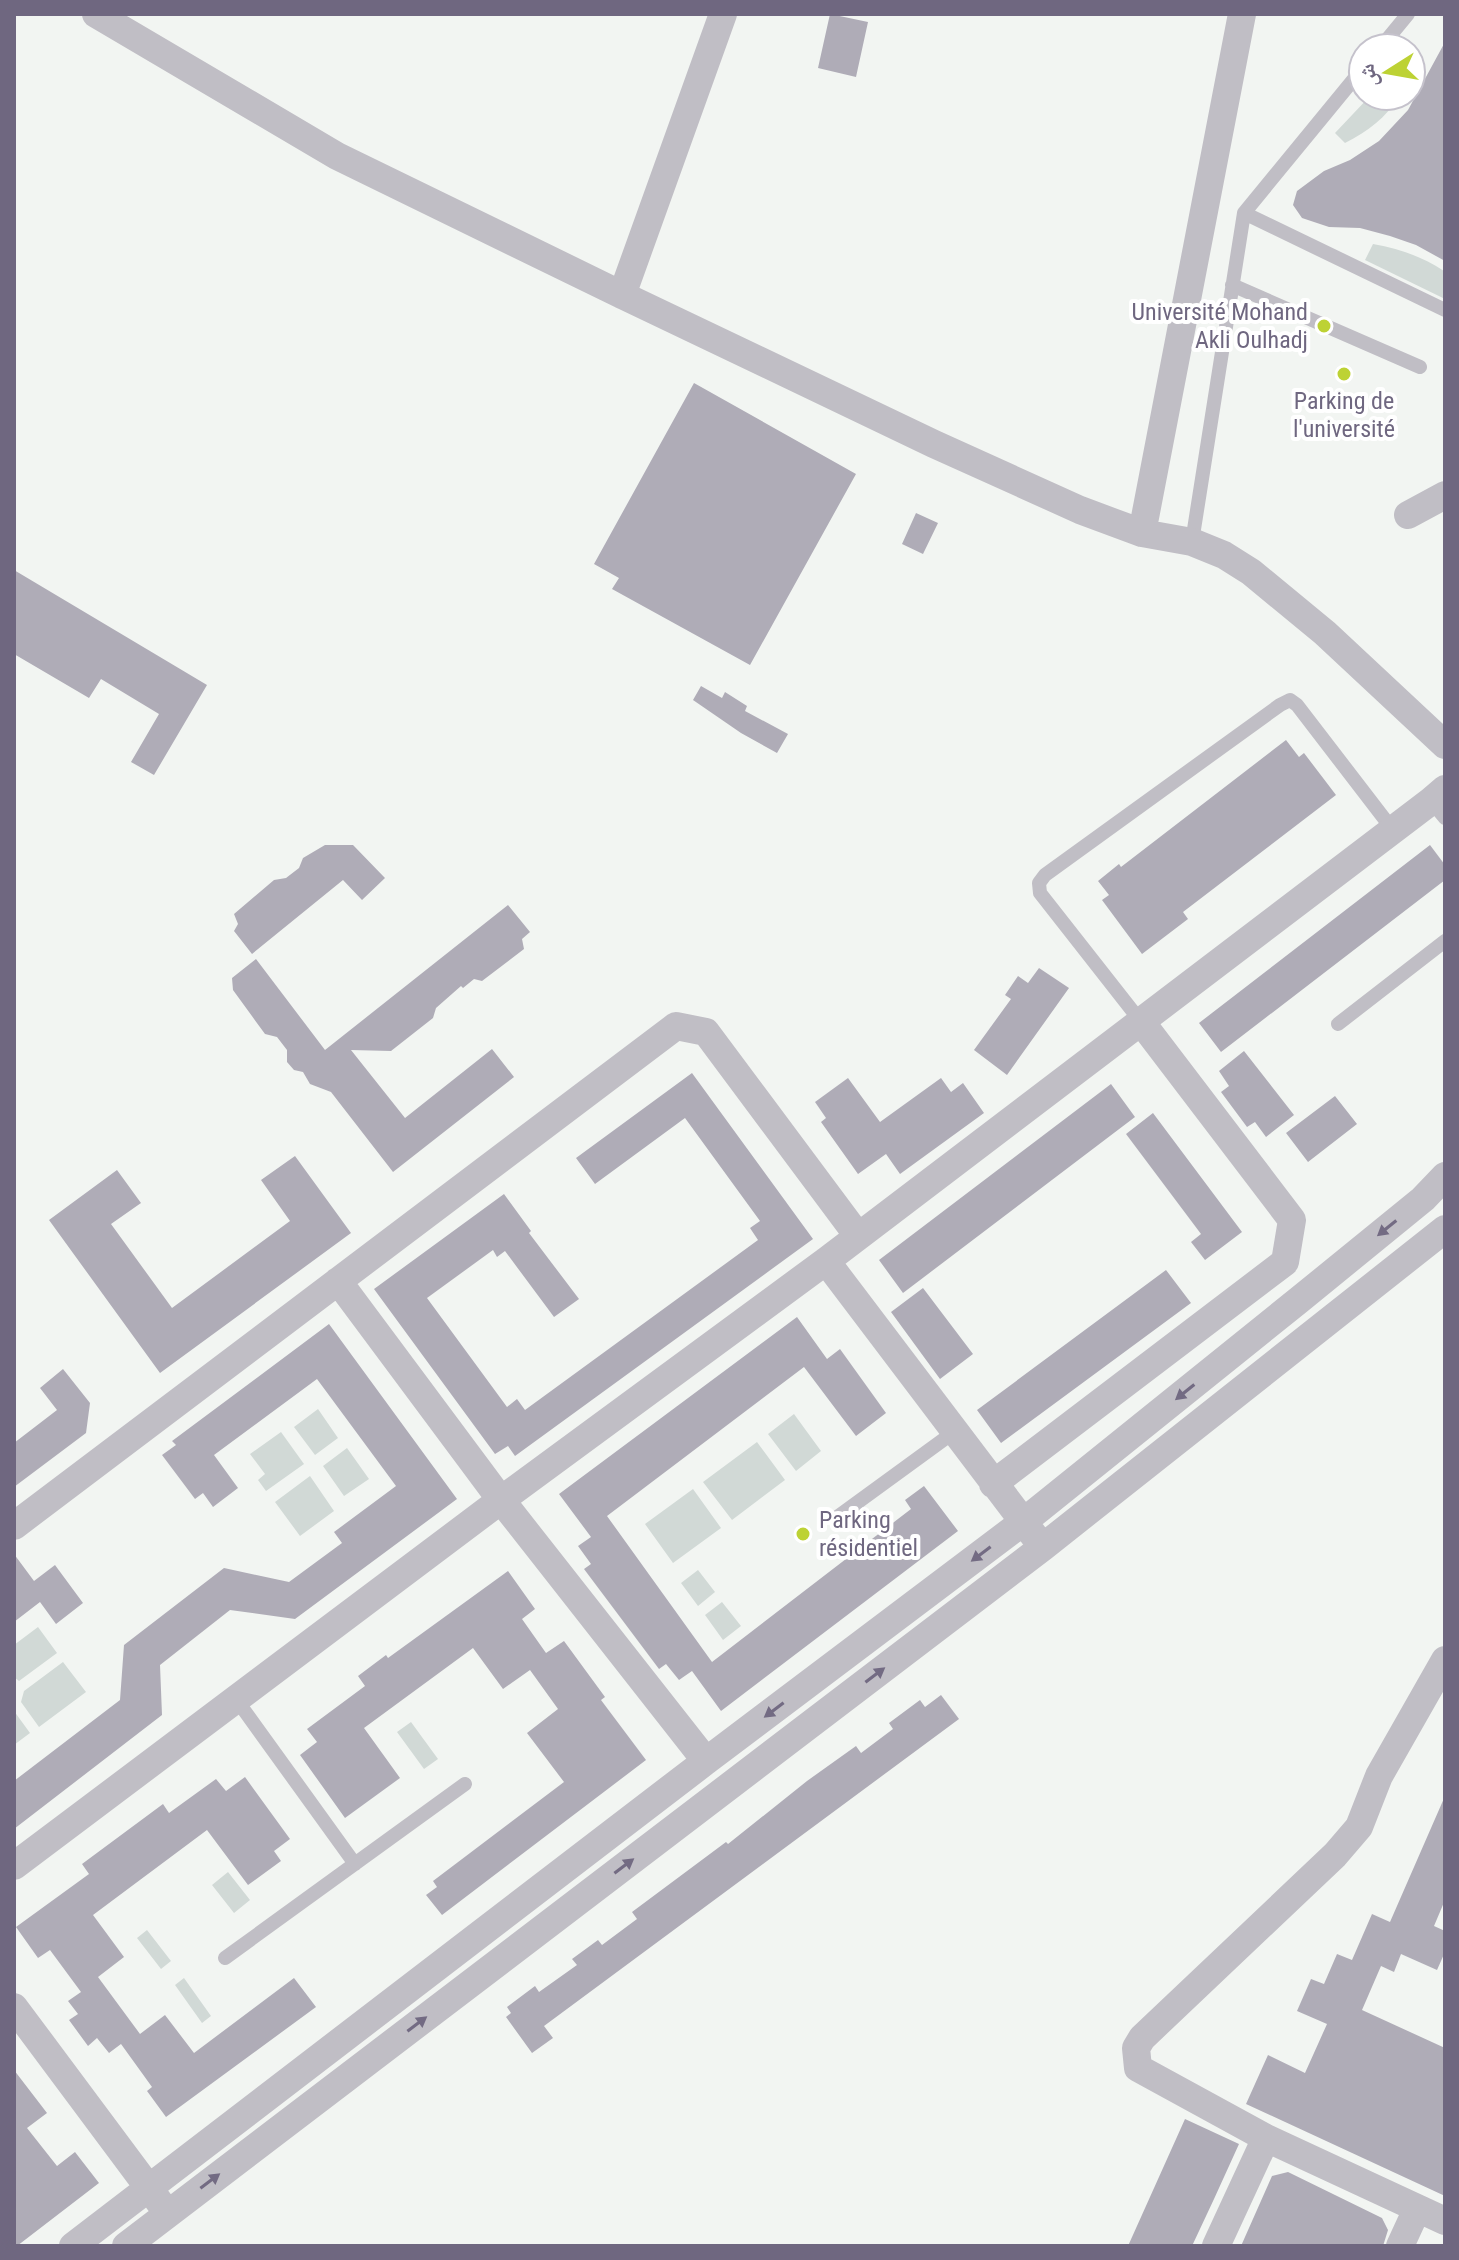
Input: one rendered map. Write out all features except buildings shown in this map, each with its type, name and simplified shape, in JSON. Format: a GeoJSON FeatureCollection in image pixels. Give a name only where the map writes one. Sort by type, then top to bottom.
{"type":"FeatureCollection","features":[{"type":"Feature","properties":{"kind":"street"},"geometry":{"type":"LineString","coordinates":[[96,14],[337,156],[622,295],[1080,510],[1142,533],[1192,542],[1224,555],[1251,572],[1325,633],[1445,745]]}},
{"type":"Feature","properties":{"kind":"street"},"geometry":{"type":"LineString","coordinates":[[622,295],[723,14]]}},
{"type":"Feature","properties":{"kind":"street"},"geometry":{"type":"LineString","coordinates":[[1142,533],[1242,14]]}},
{"type":"Feature","properties":{"kind":"street"},"geometry":{"type":"LineString","coordinates":[[1408,515],[1445,495]]}},
{"type":"Feature","properties":{"kind":"street"},"geometry":{"type":"LineString","coordinates":[[14,1866],[501,1500],[826,1261],[1393,830],[1440,803]]}},
{"type":"Feature","properties":{"kind":"street"},"geometry":{"type":"LineString","coordinates":[[993,1484],[1285,1262],[1292,1220],[1142,1023]]}},
{"type":"Feature","properties":{"kind":"street"},"geometry":{"type":"LineString","coordinates":[[14,1526],[676,1026],[706,1032],[858,1236]]}},
{"type":"Feature","properties":{"kind":"street"},"geometry":{"type":"LineString","coordinates":[[73,2246],[1023,1522],[1423,1199],[1445,1176]]}},
{"type":"Feature","properties":{"kind":"street"},"geometry":{"type":"LineString","coordinates":[[126,2246],[1043,1547],[1445,1229]]}},
{"type":"Feature","properties":{"kind":"street"},"geometry":{"type":"LineString","coordinates":[[826,1261],[1043,1547]]}},
{"type":"Feature","properties":{"kind":"street"},"geometry":{"type":"LineString","coordinates":[[338,1281],[501,1500],[706,1761]]}},
{"type":"Feature","properties":{"kind":"street"},"geometry":{"type":"LineString","coordinates":[[1445,1660],[1379,1776],[1359,1827],[1335,1855],[1142,2038],[1136,2048],[1138,2068],[1266,2138],[1445,2221]]}},
{"type":"Feature","properties":{"kind":"street"},"geometry":{"type":"LineString","coordinates":[[14,2007],[168,2213]]}},
{"type":"Feature","properties":{"kind":"street"},"geometry":{"type":"LineString","coordinates":[[1216,2246],[1266,2138]]}},
{"type":"Feature","properties":{"kind":"street"},"geometry":{"type":"LineString","coordinates":[[1400,2246],[1417,2209]]}},
{"type":"Feature","properties":{"kind":"lane"},"geometry":{"type":"LineString","coordinates":[[1393,32],[1408,14]]}},
{"type":"Feature","properties":{"kind":"lane"},"geometry":{"type":"LineString","coordinates":[[1192,542],[1244,213],[1347,87]]}},
{"type":"Feature","properties":{"kind":"lane"},"geometry":{"type":"LineString","coordinates":[[1244,213],[1445,310]]}},
{"type":"Feature","properties":{"kind":"lane"},"geometry":{"type":"LineString","coordinates":[[1232,285],[1420,367]]}},
{"type":"Feature","properties":{"kind":"lane"},"geometry":{"type":"LineString","coordinates":[[1142,1023],[1040,893],[1039,883],[1045,875],[1290,700],[1393,830]]}},
{"type":"Feature","properties":{"kind":"lane"},"geometry":{"type":"LineString","coordinates":[[1338,1024],[1445,941]]}},
{"type":"Feature","properties":{"kind":"lane"},"geometry":{"type":"LineString","coordinates":[[836,1518],[954,1432]]}},
{"type":"Feature","properties":{"kind":"lane"},"geometry":{"type":"LineString","coordinates":[[236,1699],[355,1864]]}},
{"type":"Feature","properties":{"kind":"lane"},"geometry":{"type":"LineString","coordinates":[[225,1958],[465,1784]]}},
{"type":"Feature","properties":{"kind":"shaded area"},"geometry":{"type":"Polygon","coordinates":[[[1355,112],[1387,112],[1345,143],[1335,133],[1355,112]]]}},
{"type":"Feature","properties":{"kind":"shaded area"},"geometry":{"type":"Polygon","coordinates":[[[1373,244],[1410,254],[1444,271],[1445,299],[1365,260],[1373,244]]]}},
{"type":"Feature","properties":{"kind":"shaded area"},"geometry":{"type":"Polygon","coordinates":[[[318,1409],[338,1438],[315,1455],[294,1427],[318,1409]]]}},
{"type":"Feature","properties":{"kind":"shaded area"},"geometry":{"type":"Polygon","coordinates":[[[794,1414],[821,1451],[796,1471],[768,1434],[794,1414]]]}},
{"type":"Feature","properties":{"kind":"shaded area"},"geometry":{"type":"Polygon","coordinates":[[[281,1432],[304,1464],[266,1491],[258,1480],[265,1474],[250,1454],[281,1432]]]}},
{"type":"Feature","properties":{"kind":"shaded area"},"geometry":{"type":"Polygon","coordinates":[[[757,1442],[785,1480],[732,1520],[703,1482],[757,1442]]]}},
{"type":"Feature","properties":{"kind":"shaded area"},"geometry":{"type":"Polygon","coordinates":[[[347,1448],[369,1479],[344,1496],[323,1466],[347,1448]]]}},
{"type":"Feature","properties":{"kind":"shaded area"},"geometry":{"type":"Polygon","coordinates":[[[310,1476],[334,1511],[300,1536],[275,1502],[310,1476]]]}},
{"type":"Feature","properties":{"kind":"shaded area"},"geometry":{"type":"Polygon","coordinates":[[[693,1489],[721,1528],[673,1563],[645,1524],[693,1489]]]}},
{"type":"Feature","properties":{"kind":"shaded area"},"geometry":{"type":"Polygon","coordinates":[[[698,1570],[715,1592],[698,1606],[681,1583],[698,1570]]]}},
{"type":"Feature","properties":{"kind":"shaded area"},"geometry":{"type":"Polygon","coordinates":[[[722,1602],[741,1626],[723,1640],[705,1615],[722,1602]]]}},
{"type":"Feature","properties":{"kind":"shaded area"},"geometry":{"type":"Polygon","coordinates":[[[38,1627],[57,1653],[19,1681],[14,1677],[14,1645],[38,1627]]]}},
{"type":"Feature","properties":{"kind":"shaded area"},"geometry":{"type":"Polygon","coordinates":[[[63,1662],[86,1692],[39,1727],[21,1702],[24,1691],[63,1662]]]}},
{"type":"Feature","properties":{"kind":"shaded area"},"geometry":{"type":"Polygon","coordinates":[[[14,1711],[30,1733],[14,1745],[14,1711]]]}},
{"type":"Feature","properties":{"kind":"shaded area"},"geometry":{"type":"Polygon","coordinates":[[[411,1722],[438,1759],[424,1769],[397,1732],[411,1722]]]}},
{"type":"Feature","properties":{"kind":"shaded area"},"geometry":{"type":"Polygon","coordinates":[[[228,1872],[250,1900],[234,1913],[212,1885],[228,1872]]]}},
{"type":"Feature","properties":{"kind":"shaded area"},"geometry":{"type":"Polygon","coordinates":[[[147,1930],[171,1961],[161,1969],[137,1938],[147,1930]]]}},
{"type":"Feature","properties":{"kind":"shaded area"},"geometry":{"type":"Polygon","coordinates":[[[184,1978],[211,2016],[202,2023],[175,1985],[184,1978]]]}},
{"type":"Feature","properties":{"kind":"place","name":"Université Mohand Akli Oulhadj"},"geometry":{"type":"Point","coordinates":[1324,326]}},
{"type":"Feature","properties":{"kind":"place","name":"Parking de l'université"},"geometry":{"type":"Point","coordinates":[1344,374]}},
{"type":"Feature","properties":{"kind":"place","name":"Parking résidentiel"},"geometry":{"type":"Point","coordinates":[803,1534]}}]}
